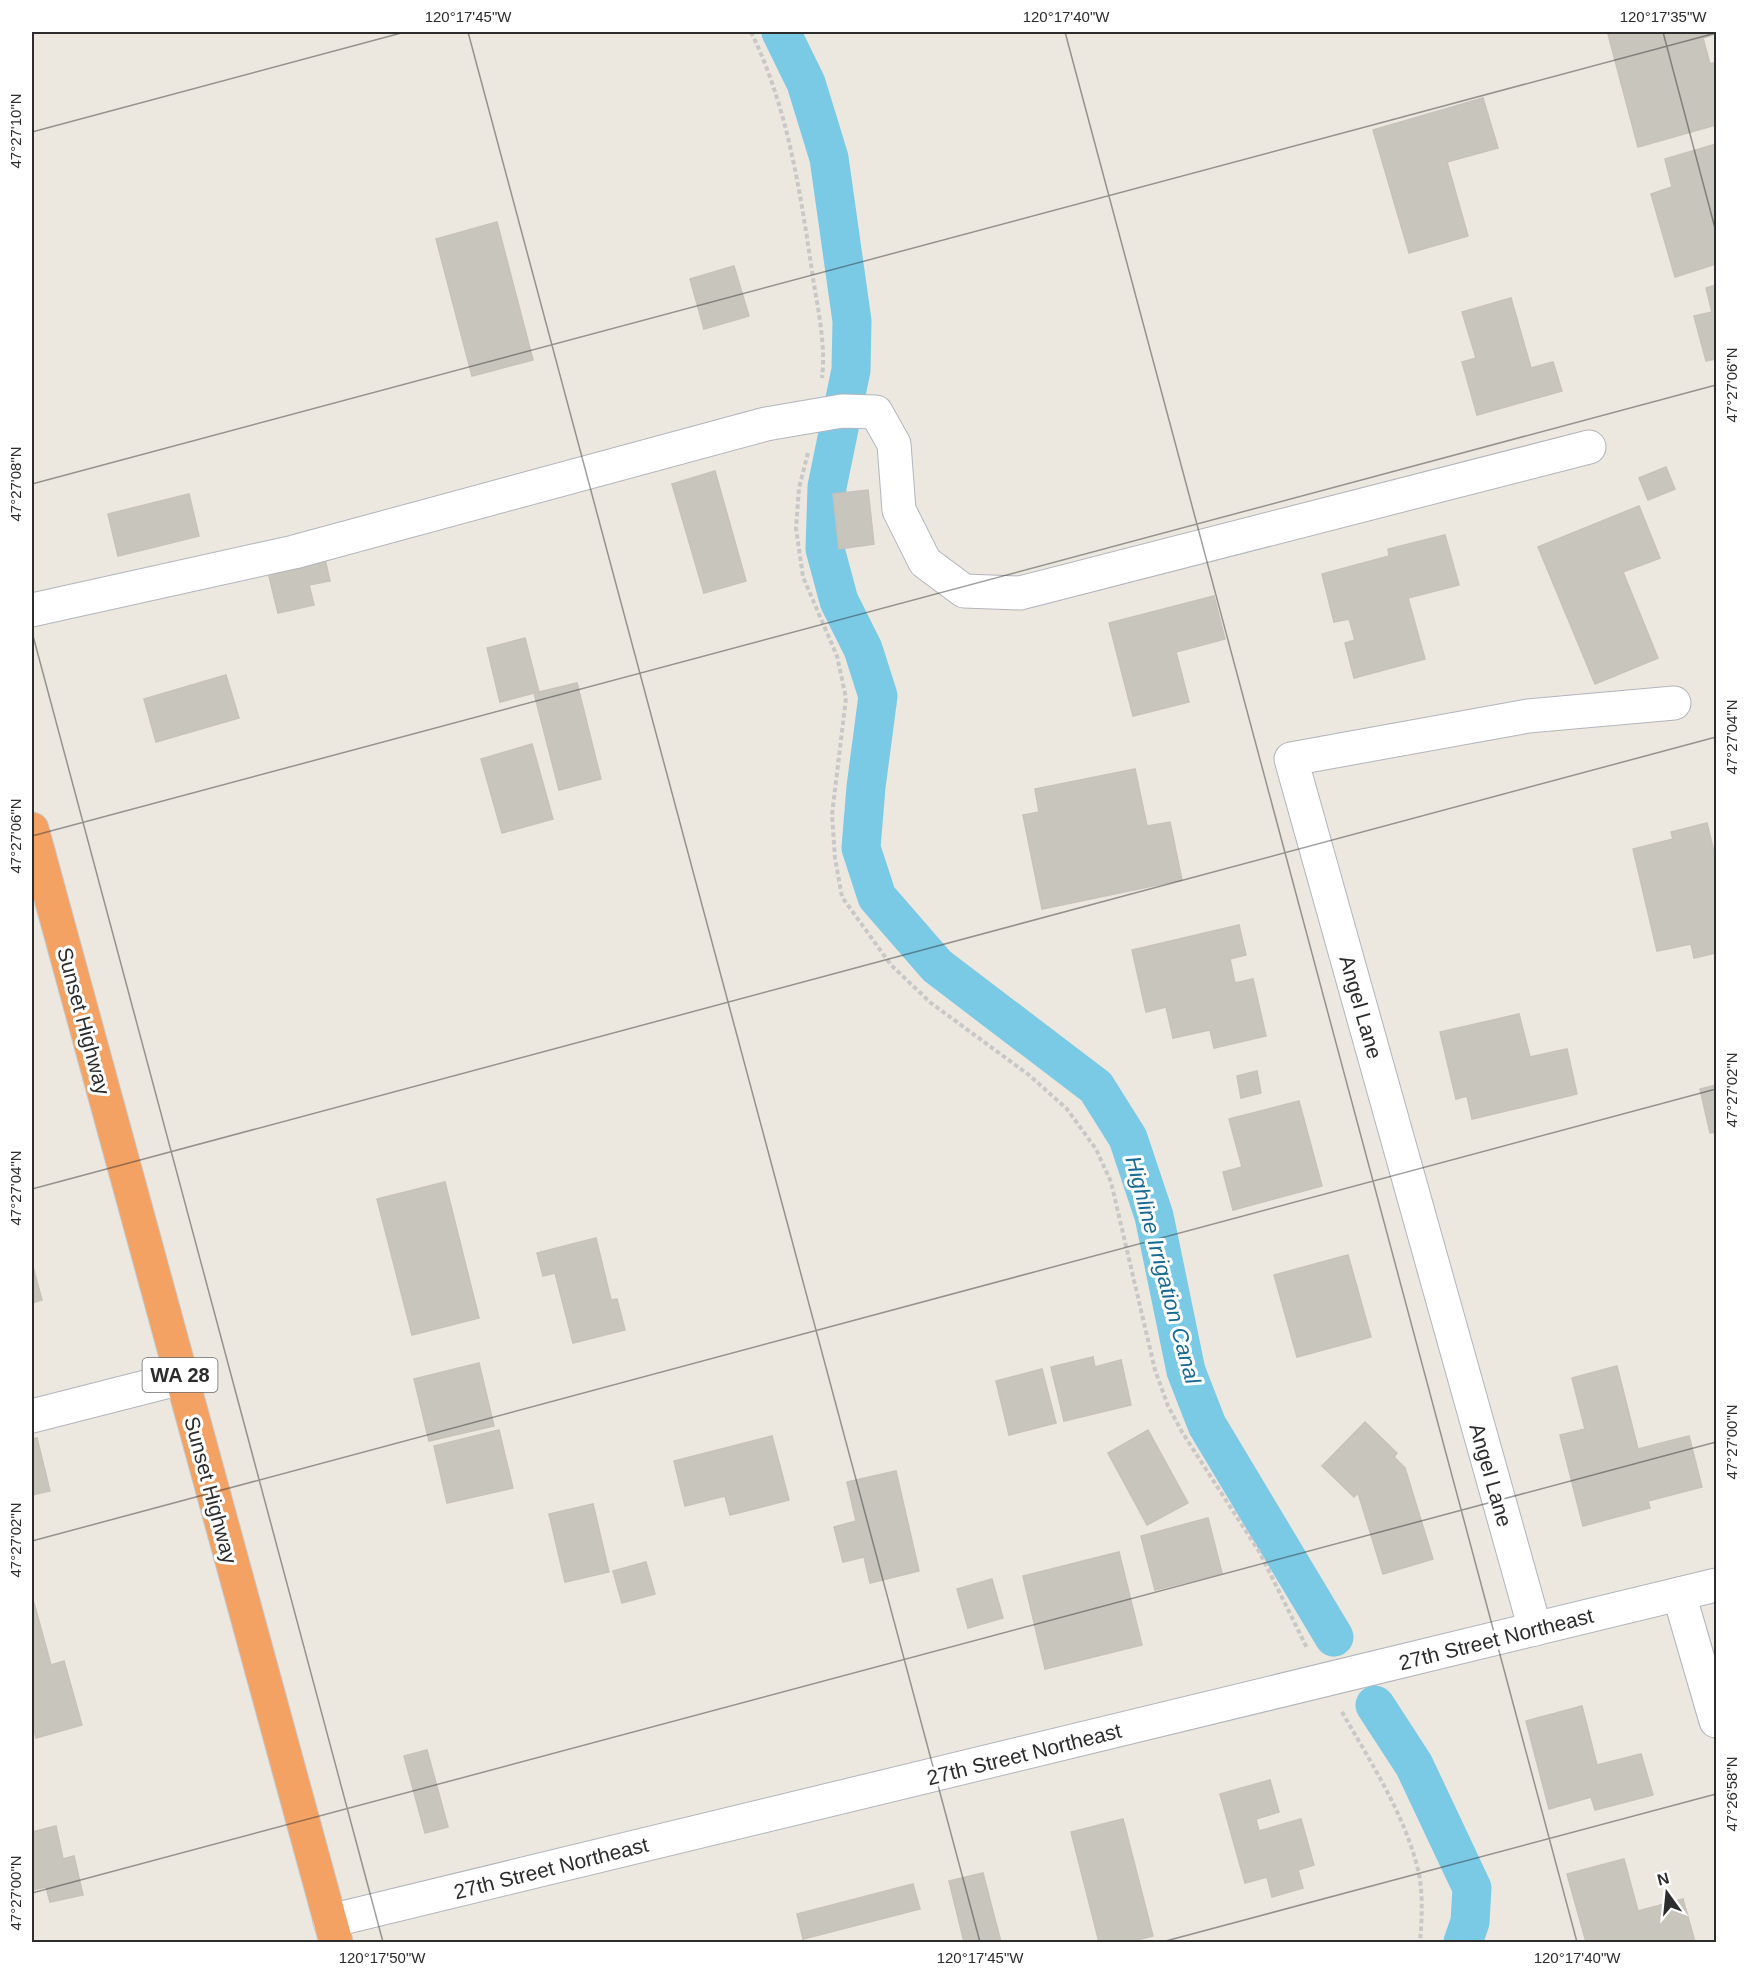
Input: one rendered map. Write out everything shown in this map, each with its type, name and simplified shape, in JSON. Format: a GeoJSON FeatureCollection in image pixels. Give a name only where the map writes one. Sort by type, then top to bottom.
{"type":"FeatureCollection","features":[{"type":"Feature","properties":{"kind":"highway","name":"Sunset Highway"},"geometry":{"type":"LineString","coordinates":[[32,829],[333,1932]]}},
{"type":"Feature","properties":{"kind":"street"},"geometry":{"type":"LineString","coordinates":[[32,610],[294,552],[766,424],[842,411],[876,412],[894,444],[899,510],[925,562],[964,591],[1020,593],[1589,447]]}},
{"type":"Feature","properties":{"kind":"street","name":"Angel Lane"},"geometry":{"type":"LineString","coordinates":[[1535,1629],[1291,759],[1528,716],[1674,703]]}},
{"type":"Feature","properties":{"kind":"street"},"geometry":{"type":"LineString","coordinates":[[32,1416],[181,1378]]}},
{"type":"Feature","properties":{"kind":"street","name":"27th Street Northeast"},"geometry":{"type":"LineString","coordinates":[[333,1932],[1324,1681],[1716,1585]]}},
{"type":"Feature","properties":{"kind":"street"},"geometry":{"type":"LineString","coordinates":[[1679,1594],[1716,1721]]}},
{"type":"Feature","properties":{"kind":"path"},"geometry":{"type":"LineString","coordinates":[[751,32],[761,52],[790,147],[807,232],[819,319],[823,370],[818,416],[799,488],[796,528],[803,577],[837,656],[846,698],[832,815],[835,858],[842,897],[891,965],[931,1003],[992,1047],[1059,1102],[1096,1149],[1111,1182],[1155,1370],[1168,1406],[1260,1553],[1324,1681],[1397,1810],[1419,1874],[1422,1916],[1420,1942]]}},
{"type":"Feature","properties":{"kind":"building"},"geometry":{"type":"Polygon","coordinates":[[[1712,32],[1713,35],[1703,38],[1710,64],[1716,62],[1716,125],[1638,147],[1608,34],[1712,32]]]}},
{"type":"Feature","properties":{"kind":"building"},"geometry":{"type":"Polygon","coordinates":[[[1483,98],[1498,148],[1447,162],[1468,236],[1409,253],[1373,130],[1483,98]]]}},
{"type":"Feature","properties":{"kind":"building"},"geometry":{"type":"Polygon","coordinates":[[[1716,144],[1716,264],[1675,277],[1651,194],[1672,187],[1665,159],[1716,144]]]}},
{"type":"Feature","properties":{"kind":"building"},"geometry":{"type":"Polygon","coordinates":[[[497,222],[533,360],[472,376],[436,239],[497,222]]]}},
{"type":"Feature","properties":{"kind":"building"},"geometry":{"type":"Polygon","coordinates":[[[734,266],[749,316],[704,329],[690,279],[734,266]]]}},
{"type":"Feature","properties":{"kind":"building"},"geometry":{"type":"Polygon","coordinates":[[[1716,285],[1716,359],[1706,361],[1694,316],[1712,312],[1706,288],[1716,285]]]}},
{"type":"Feature","properties":{"kind":"building"},"geometry":{"type":"Polygon","coordinates":[[[1511,298],[1531,368],[1553,362],[1562,391],[1477,415],[1462,362],[1476,358],[1462,312],[1511,298]]]}},
{"type":"Feature","properties":{"kind":"building"},"geometry":{"type":"Polygon","coordinates":[[[1666,467],[1675,489],[1648,500],[1639,478],[1666,467]]]}},
{"type":"Feature","properties":{"kind":"building"},"geometry":{"type":"Polygon","coordinates":[[[715,471],[746,581],[704,593],[672,484],[715,471]]]}},
{"type":"Feature","properties":{"kind":"building"},"geometry":{"type":"Polygon","coordinates":[[[868,490],[874,544],[839,549],[833,494],[868,490]]]}},
{"type":"Feature","properties":{"kind":"building"},"geometry":{"type":"Polygon","coordinates":[[[189,494],[199,536],[118,556],[108,514],[189,494]]]}},
{"type":"Feature","properties":{"kind":"building"},"geometry":{"type":"Polygon","coordinates":[[[1639,506],[1660,558],[1623,572],[1658,658],[1595,684],[1538,547],[1639,506]]]}},
{"type":"Feature","properties":{"kind":"building"},"geometry":{"type":"Polygon","coordinates":[[[1445,535],[1459,585],[1408,598],[1425,659],[1354,678],[1345,643],[1355,640],[1349,619],[1334,622],[1322,574],[1389,556],[1388,549],[1445,535]]]}},
{"type":"Feature","properties":{"kind":"building"},"geometry":{"type":"Polygon","coordinates":[[[324,555],[330,581],[309,585],[314,605],[278,613],[267,568],[324,555]]]}},
{"type":"Feature","properties":{"kind":"building"},"geometry":{"type":"Polygon","coordinates":[[[1214,596],[1225,639],[1176,652],[1189,702],[1133,716],[1109,623],[1214,596]]]}},
{"type":"Feature","properties":{"kind":"building"},"geometry":{"type":"Polygon","coordinates":[[[525,638],[539,692],[577,683],[601,779],[559,790],[534,693],[500,702],[487,648],[525,638]]]}},
{"type":"Feature","properties":{"kind":"building"},"geometry":{"type":"Polygon","coordinates":[[[226,675],[239,718],[156,742],[144,699],[226,675]]]}},
{"type":"Feature","properties":{"kind":"building"},"geometry":{"type":"Polygon","coordinates":[[[532,744],[553,819],[502,833],[481,759],[532,744]]]}},
{"type":"Feature","properties":{"kind":"building"},"geometry":{"type":"Polygon","coordinates":[[[1135,769],[1147,826],[1170,822],[1182,880],[1042,909],[1023,815],[1039,812],[1035,789],[1135,769]]]}},
{"type":"Feature","properties":{"kind":"building"},"geometry":{"type":"Polygon","coordinates":[[[1707,823],[1716,860],[1716,953],[1694,958],[1691,944],[1657,951],[1633,849],[1673,839],[1671,832],[1707,823]]]}},
{"type":"Feature","properties":{"kind":"building"},"geometry":{"type":"Polygon","coordinates":[[[1239,925],[1246,955],[1230,959],[1235,983],[1253,979],[1266,1036],[1214,1048],[1210,1030],[1173,1038],[1166,1007],[1146,1012],[1132,950],[1239,925]]]}},
{"type":"Feature","properties":{"kind":"building"},"geometry":{"type":"Polygon","coordinates":[[[1519,1014],[1530,1057],[1567,1049],[1577,1094],[1472,1119],[1467,1096],[1456,1099],[1440,1032],[1519,1014]]]}},
{"type":"Feature","properties":{"kind":"building"},"geometry":{"type":"Polygon","coordinates":[[[1257,1071],[1261,1093],[1241,1098],[1237,1076],[1257,1071]]]}},
{"type":"Feature","properties":{"kind":"building"},"geometry":{"type":"Polygon","coordinates":[[[1716,1085],[1716,1132],[1710,1133],[1700,1089],[1716,1085]]]}},
{"type":"Feature","properties":{"kind":"building"},"geometry":{"type":"Polygon","coordinates":[[[1299,1101],[1322,1186],[1233,1210],[1223,1172],[1242,1167],[1229,1119],[1299,1101]]]}},
{"type":"Feature","properties":{"kind":"building"},"geometry":{"type":"Polygon","coordinates":[[[445,1182],[479,1318],[412,1335],[377,1199],[445,1182]]]}},
{"type":"Feature","properties":{"kind":"building"},"geometry":{"type":"Polygon","coordinates":[[[596,1238],[611,1300],[617,1299],[625,1330],[573,1343],[555,1273],[543,1276],[537,1253],[596,1238]]]}},
{"type":"Feature","properties":{"kind":"building"},"geometry":{"type":"Polygon","coordinates":[[[1348,1255],[1371,1337],[1297,1357],[1274,1275],[1348,1255]]]}},
{"type":"Feature","properties":{"kind":"building"},"geometry":{"type":"Polygon","coordinates":[[[32,1263],[42,1300],[32,1303],[32,1263]]]}},
{"type":"Feature","properties":{"kind":"building"},"geometry":{"type":"Polygon","coordinates":[[[1093,1357],[1095,1367],[1121,1360],[1131,1405],[1064,1421],[1051,1367],[1093,1357]]]}},
{"type":"Feature","properties":{"kind":"building"},"geometry":{"type":"Polygon","coordinates":[[[479,1363],[494,1426],[429,1441],[414,1379],[479,1363]]]}},
{"type":"Feature","properties":{"kind":"building"},"geometry":{"type":"Polygon","coordinates":[[[1617,1366],[1638,1449],[1689,1436],[1702,1487],[1648,1501],[1650,1508],[1583,1526],[1560,1435],[1585,1429],[1572,1378],[1617,1366]]]}},
{"type":"Feature","properties":{"kind":"building"},"geometry":{"type":"Polygon","coordinates":[[[1042,1369],[1056,1423],[1009,1435],[996,1381],[1042,1369]]]}},
{"type":"Feature","properties":{"kind":"building"},"geometry":{"type":"Polygon","coordinates":[[[1365,1422],[1397,1453],[1394,1457],[1405,1468],[1433,1559],[1383,1574],[1358,1493],[1354,1497],[1322,1466],[1365,1422]]]}},
{"type":"Feature","properties":{"kind":"building"},"geometry":{"type":"Polygon","coordinates":[[[499,1430],[513,1488],[447,1503],[434,1446],[499,1430]]]}},
{"type":"Feature","properties":{"kind":"building"},"geometry":{"type":"Polygon","coordinates":[[[1148,1430],[1188,1503],[1147,1525],[1108,1453],[1148,1430]]]}},
{"type":"Feature","properties":{"kind":"building"},"geometry":{"type":"Polygon","coordinates":[[[772,1436],[789,1500],[730,1515],[725,1496],[685,1506],[674,1461],[772,1436]]]}},
{"type":"Feature","properties":{"kind":"building"},"geometry":{"type":"Polygon","coordinates":[[[37,1438],[50,1491],[32,1495],[32,1439],[37,1438]]]}},
{"type":"Feature","properties":{"kind":"building"},"geometry":{"type":"Polygon","coordinates":[[[896,1471],[919,1571],[870,1583],[864,1557],[843,1562],[834,1527],[856,1521],[847,1482],[896,1471]]]}},
{"type":"Feature","properties":{"kind":"building"},"geometry":{"type":"Polygon","coordinates":[[[593,1504],[609,1572],[565,1582],[549,1514],[593,1504]]]}},
{"type":"Feature","properties":{"kind":"building"},"geometry":{"type":"Polygon","coordinates":[[[1208,1518],[1222,1573],[1155,1590],[1141,1536],[1208,1518]]]}},
{"type":"Feature","properties":{"kind":"building"},"geometry":{"type":"Polygon","coordinates":[[[1119,1552],[1142,1645],[1045,1669],[1023,1576],[1119,1552]]]}},
{"type":"Feature","properties":{"kind":"building"},"geometry":{"type":"Polygon","coordinates":[[[646,1562],[655,1594],[622,1603],[613,1571],[646,1562]]]}},
{"type":"Feature","properties":{"kind":"building"},"geometry":{"type":"Polygon","coordinates":[[[992,1579],[1003,1618],[968,1628],[957,1589],[992,1579]]]}},
{"type":"Feature","properties":{"kind":"building"},"geometry":{"type":"Polygon","coordinates":[[[34,1603],[51,1665],[64,1661],[82,1725],[36,1738],[32,1721],[32,1604],[34,1603]]]}},
{"type":"Feature","properties":{"kind":"building"},"geometry":{"type":"Polygon","coordinates":[[[1582,1706],[1597,1765],[1641,1754],[1653,1795],[1595,1810],[1591,1797],[1549,1809],[1526,1721],[1582,1706]]]}},
{"type":"Feature","properties":{"kind":"building"},"geometry":{"type":"Polygon","coordinates":[[[427,1750],[448,1827],[425,1833],[404,1756],[427,1750]]]}},
{"type":"Feature","properties":{"kind":"building"},"geometry":{"type":"Polygon","coordinates":[[[1270,1780],[1279,1812],[1256,1819],[1259,1831],[1301,1819],[1314,1865],[1298,1870],[1303,1888],[1272,1897],[1267,1877],[1245,1883],[1220,1794],[1270,1780]]]}},
{"type":"Feature","properties":{"kind":"building"},"geometry":{"type":"Polygon","coordinates":[[[1123,1819],[1153,1936],[1129,1942],[1099,1942],[1071,1832],[1123,1819]]]}},
{"type":"Feature","properties":{"kind":"building"},"geometry":{"type":"Polygon","coordinates":[[[56,1826],[63,1859],[74,1856],[83,1895],[50,1902],[46,1887],[32,1890],[32,1832],[56,1826]]]}},
{"type":"Feature","properties":{"kind":"building"},"geometry":{"type":"Polygon","coordinates":[[[1624,1859],[1638,1911],[1683,1899],[1695,1942],[1586,1942],[1567,1874],[1624,1859]]]}},
{"type":"Feature","properties":{"kind":"building"},"geometry":{"type":"Polygon","coordinates":[[[983,1873],[1001,1942],[964,1942],[949,1881],[983,1873]]]}},
{"type":"Feature","properties":{"kind":"building"},"geometry":{"type":"Polygon","coordinates":[[[913,1884],[920,1909],[803,1939],[797,1914],[913,1884]]]}},
{"type":"Feature","properties":{"kind":"waterway","name":"Highline Irrigation Canal"},"geometry":{"type":"LineString","coordinates":[[781,32],[806,83],[829,158],[852,321],[851,370],[827,487],[825,549],[839,601],[863,649],[878,696],[866,787],[861,848],[877,897],[937,966],[1096,1087],[1128,1138],[1154,1216],[1186,1371],[1207,1425],[1334,1637]]}},
{"type":"Feature","properties":{"kind":"waterway","name":"Highline Irrigation Canal"},"geometry":{"type":"LineString","coordinates":[[1375,1705],[1414,1765],[1472,1888],[1470,1922],[1463,1942]]}}]}
